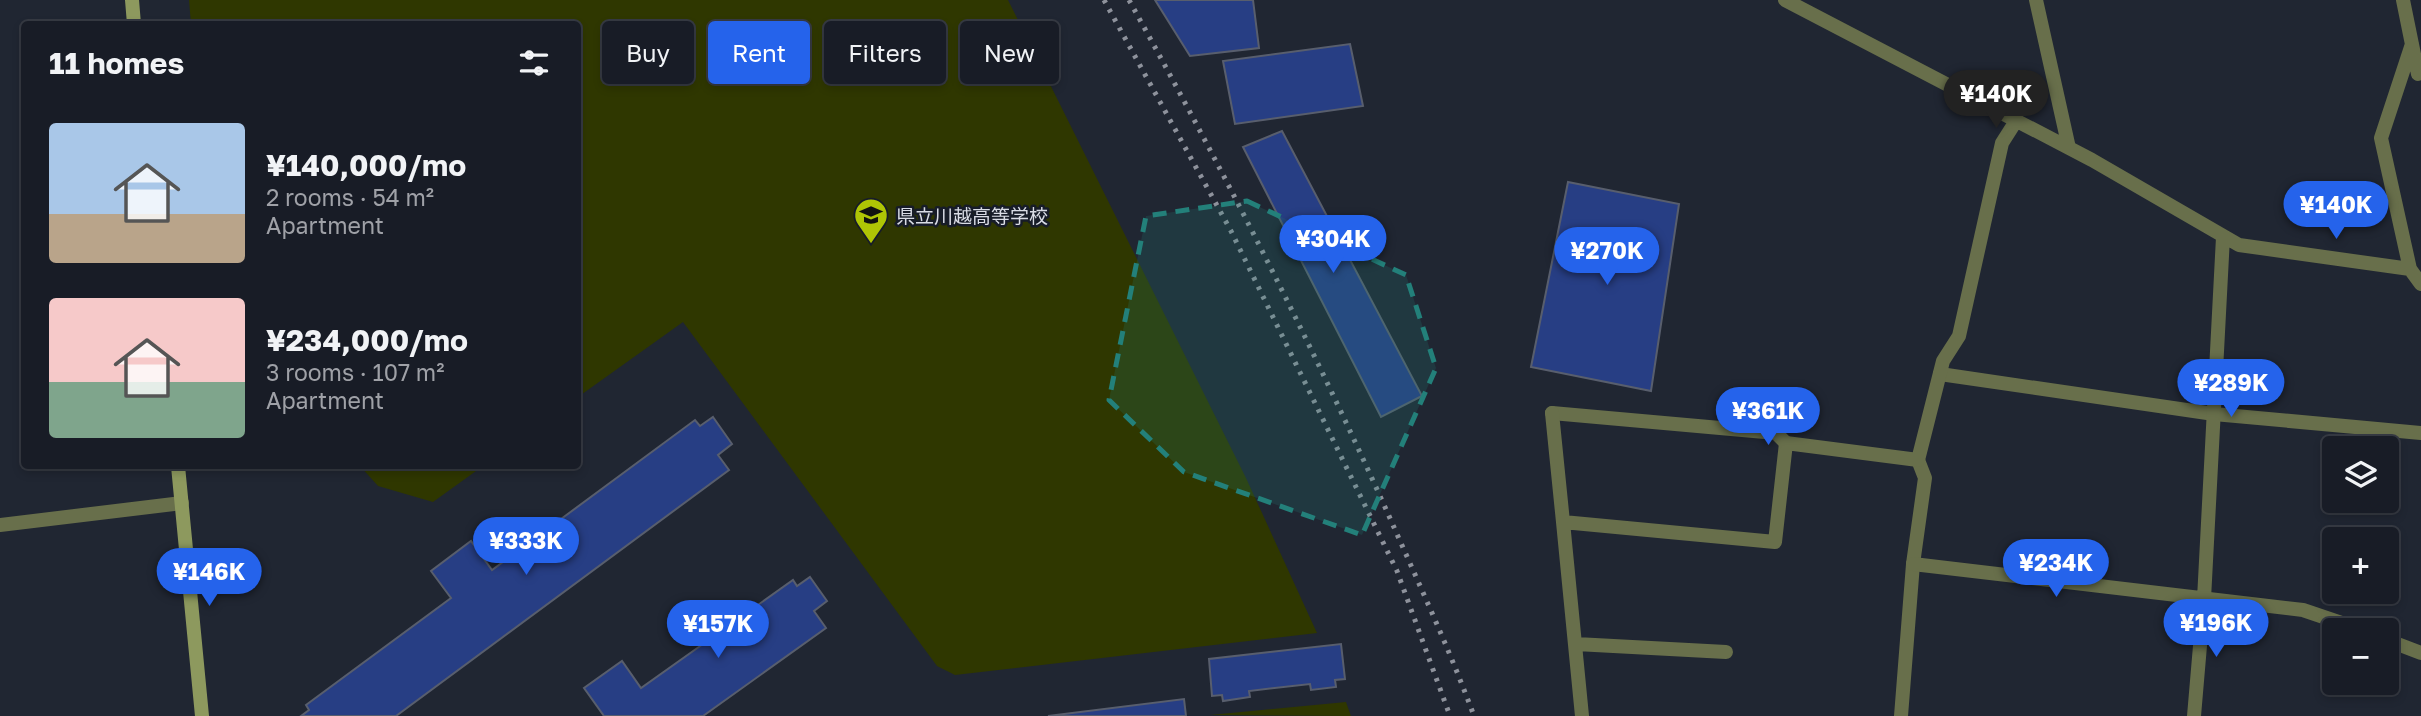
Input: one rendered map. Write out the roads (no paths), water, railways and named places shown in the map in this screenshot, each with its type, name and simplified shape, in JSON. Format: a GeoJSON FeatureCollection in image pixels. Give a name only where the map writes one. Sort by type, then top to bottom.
{"type":"FeatureCollection","features":[{"type":"Feature","properties":{"kind":"street"},"geometry":{"type":"LineString","coordinates":[[132,0],[134,21]]}},
{"type":"Feature","properties":{"kind":"street"},"geometry":{"type":"LineString","coordinates":[[1785,0],[2069,148],[2196,218],[2239,245],[2410,269]]}},
{"type":"Feature","properties":{"kind":"street"},"geometry":{"type":"LineString","coordinates":[[2036,0],[2069,148]]}},
{"type":"Feature","properties":{"kind":"street"},"geometry":{"type":"LineString","coordinates":[[2403,0],[2419,74]]}},
{"type":"Feature","properties":{"kind":"street"},"geometry":{"type":"LineString","coordinates":[[2412,44],[2381,138],[2410,269],[2421,284]]}},
{"type":"Feature","properties":{"kind":"street"},"geometry":{"type":"LineString","coordinates":[[1901,716],[1913,564],[1925,478],[1918,460],[1943,361],[1959,336],[2002,143],[2016,121]]}},
{"type":"Feature","properties":{"kind":"street"},"geometry":{"type":"LineString","coordinates":[[2194,716],[2204,599],[2223,237]]}},
{"type":"Feature","properties":{"kind":"street"},"geometry":{"type":"LineString","coordinates":[[1940,374],[2214,414],[2421,433]]}},
{"type":"Feature","properties":{"kind":"street"},"geometry":{"type":"LineString","coordinates":[[1582,716],[1552,413],[1776,433],[1786,443],[1918,460]]}},
{"type":"Feature","properties":{"kind":"street"},"geometry":{"type":"LineString","coordinates":[[1563,522],[1775,542],[1786,443]]}},
{"type":"Feature","properties":{"kind":"street"},"geometry":{"type":"LineString","coordinates":[[178,469],[202,716]]}},
{"type":"Feature","properties":{"kind":"street"},"geometry":{"type":"LineString","coordinates":[[0,525],[182,503]]}},
{"type":"Feature","properties":{"kind":"street"},"geometry":{"type":"LineString","coordinates":[[1913,564],[2303,610],[2327,618]]}},
{"type":"Feature","properties":{"kind":"street"},"geometry":{"type":"LineString","coordinates":[[1576,643],[1727,652]]}},
{"type":"Feature","properties":{"kind":"street"},"geometry":{"type":"LineString","coordinates":[[2399,645],[2421,653]]}},
{"type":"Feature","properties":{"kind":"railway"},"geometry":{"type":"LineString","coordinates":[[1104,0],[1231,231],[1397,571],[1450,716]]}},
{"type":"Feature","properties":{"kind":"railway"},"geometry":{"type":"LineString","coordinates":[[1129,0],[1297,320],[1422,590],[1474,716]]}},
{"type":"Feature","properties":{"kind":"place","name":"県立川越高等学校"},"geometry":{"type":"Point","coordinates":[871,245]}}]}
